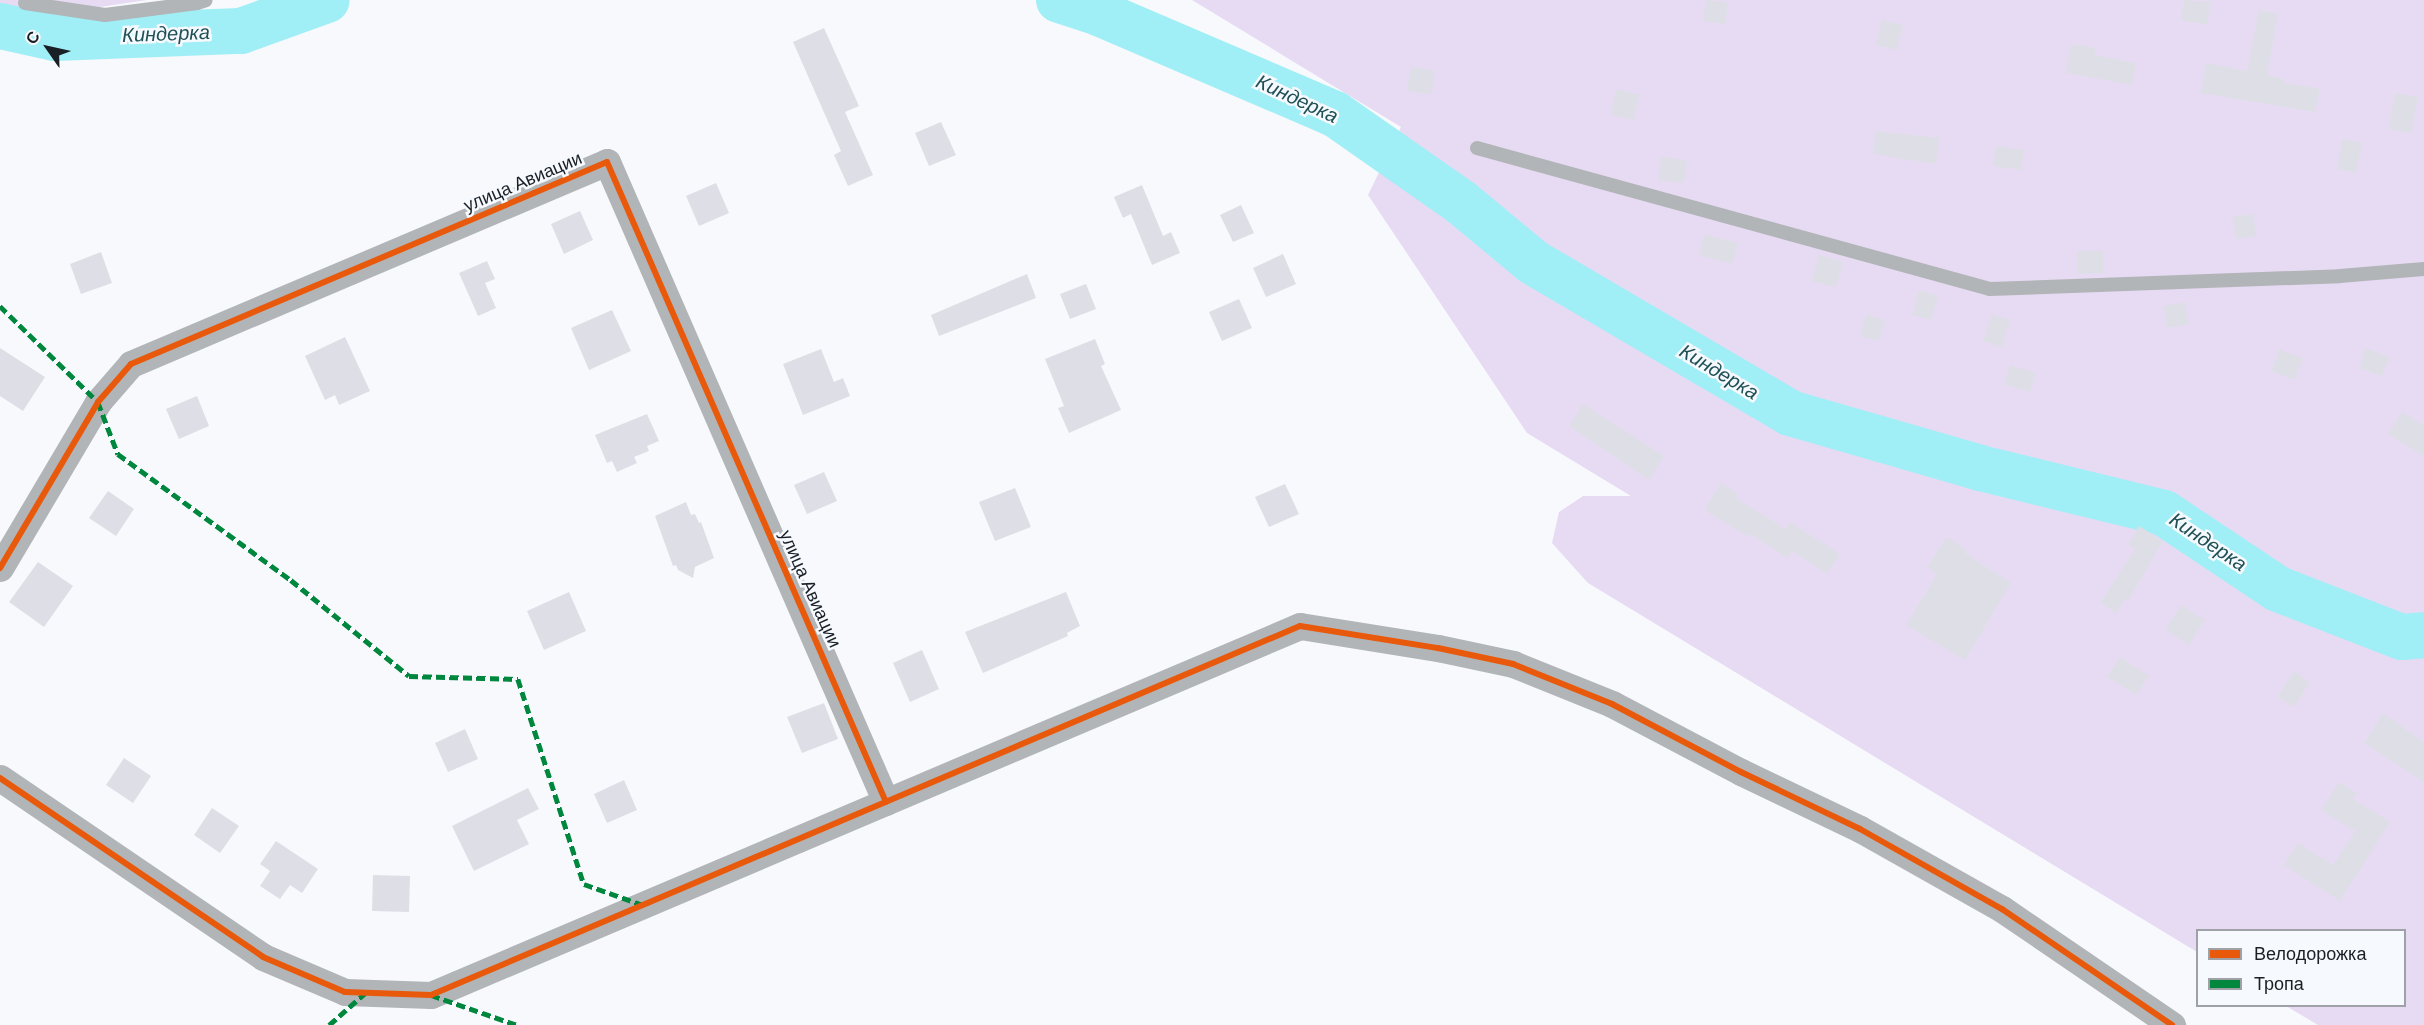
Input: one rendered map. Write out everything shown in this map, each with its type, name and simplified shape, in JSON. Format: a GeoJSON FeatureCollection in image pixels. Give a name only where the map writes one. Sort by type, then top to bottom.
{"type":"FeatureCollection","features":[{"type":"Feature","properties":{"kind":"street","name":"улица Авиации"},"geometry":{"type":"LineString","coordinates":[[0,568],[98,402],[132,364],[607,162],[886,802]]}},
{"type":"Feature","properties":{"kind":"street"},"geometry":{"type":"LineString","coordinates":[[0,778],[263,957],[345,992],[431,995],[1300,626],[1438,648],[1513,664],[1612,704],[1860,829],[2002,909],[2172,1025]]}},
{"type":"Feature","properties":{"kind":"lane"},"geometry":{"type":"LineString","coordinates":[[23,1],[105,15],[206,0]]}},
{"type":"Feature","properties":{"kind":"lane"},"geometry":{"type":"LineString","coordinates":[[1477,148],[1990,289],[2340,276],[2424,269]]}},
{"type":"Feature","properties":{"kind":"shaded area"},"geometry":{"type":"Polygon","coordinates":[[[0,0],[147,0],[19,19],[0,10],[0,0]]]}},
{"type":"Feature","properties":{"kind":"shaded area"},"geometry":{"type":"Polygon","coordinates":[[[1192,0],[2424,0],[2424,1025],[2318,1025],[2288,1007],[2406,1007],[2406,929],[2196,929],[2196,951],[1588,583],[1552,543],[1559,512],[1583,496],[1631,496],[1527,433],[1368,195],[1401,127],[1192,0]]]}},
{"type":"Feature","properties":{"kind":"building"},"geometry":{"type":"Polygon","coordinates":[[[1706,0],[1728,2],[1725,24],[1703,21],[1706,0]]]}},
{"type":"Feature","properties":{"kind":"building"},"geometry":{"type":"Polygon","coordinates":[[[2184,0],[2211,2],[2207,25],[2181,20],[2184,0]]]}},
{"type":"Feature","properties":{"kind":"building"},"geometry":{"type":"Polygon","coordinates":[[[2259,10],[2278,14],[2267,75],[2284,79],[2284,83],[2320,89],[2315,112],[2200,93],[2206,63],[2247,71],[2259,10]]]}},
{"type":"Feature","properties":{"kind":"building"},"geometry":{"type":"Polygon","coordinates":[[[1882,20],[1903,25],[1897,50],[1876,45],[1882,20]]]}},
{"type":"Feature","properties":{"kind":"building"},"geometry":{"type":"Polygon","coordinates":[[[824,28],[859,106],[845,112],[873,175],[848,186],[834,155],[841,151],[793,42],[824,28]]]}},
{"type":"Feature","properties":{"kind":"building"},"geometry":{"type":"Polygon","coordinates":[[[2071,44],[2096,48],[2094,55],[2136,63],[2132,85],[2066,73],[2071,44]]]}},
{"type":"Feature","properties":{"kind":"building"},"geometry":{"type":"Polygon","coordinates":[[[1411,67],[1435,71],[1431,94],[1407,91],[1411,67]]]}},
{"type":"Feature","properties":{"kind":"building"},"geometry":{"type":"Polygon","coordinates":[[[1617,89],[1640,95],[1633,120],[1610,114],[1617,89]]]}},
{"type":"Feature","properties":{"kind":"building"},"geometry":{"type":"Polygon","coordinates":[[[2395,93],[2418,97],[2411,133],[2388,129],[2395,93]]]}},
{"type":"Feature","properties":{"kind":"building"},"geometry":{"type":"Polygon","coordinates":[[[941,122],[956,155],[929,166],[915,133],[941,122]]]}},
{"type":"Feature","properties":{"kind":"building"},"geometry":{"type":"Polygon","coordinates":[[[1876,131],[1939,138],[1936,164],[1873,154],[1876,131]]]}},
{"type":"Feature","properties":{"kind":"building"},"geometry":{"type":"Polygon","coordinates":[[[2342,139],[2362,143],[2356,173],[2337,169],[2342,139]]]}},
{"type":"Feature","properties":{"kind":"building"},"geometry":{"type":"Polygon","coordinates":[[[1996,146],[2024,150],[2021,170],[1993,166],[1996,146]]]}},
{"type":"Feature","properties":{"kind":"building"},"geometry":{"type":"Polygon","coordinates":[[[1661,157],[1687,160],[1684,183],[1658,180],[1661,157]]]}},
{"type":"Feature","properties":{"kind":"building"},"geometry":{"type":"Polygon","coordinates":[[[716,183],[729,213],[699,226],[686,196],[716,183]]]}},
{"type":"Feature","properties":{"kind":"building"},"geometry":{"type":"Polygon","coordinates":[[[1142,185],[1163,236],[1171,232],[1180,253],[1152,265],[1131,214],[1123,218],[1114,197],[1142,185]]]}},
{"type":"Feature","properties":{"kind":"building"},"geometry":{"type":"Polygon","coordinates":[[[1241,205],[1254,233],[1233,242],[1220,215],[1241,205]]]}},
{"type":"Feature","properties":{"kind":"building"},"geometry":{"type":"Polygon","coordinates":[[[580,211],[593,240],[564,254],[551,224],[580,211]]]}},
{"type":"Feature","properties":{"kind":"building"},"geometry":{"type":"Polygon","coordinates":[[[2253,214],[2256,236],[2236,239],[2232,217],[2253,214]]]}},
{"type":"Feature","properties":{"kind":"building"},"geometry":{"type":"Polygon","coordinates":[[[1704,234],[1738,243],[1732,264],[1699,255],[1704,234]]]}},
{"type":"Feature","properties":{"kind":"building"},"geometry":{"type":"Polygon","coordinates":[[[2077,251],[2103,251],[2103,273],[2077,274],[2077,251]]]}},
{"type":"Feature","properties":{"kind":"building"},"geometry":{"type":"Polygon","coordinates":[[[101,252],[112,283],[81,294],[70,264],[101,252]]]}},
{"type":"Feature","properties":{"kind":"building"},"geometry":{"type":"Polygon","coordinates":[[[1283,254],[1296,284],[1266,297],[1253,268],[1283,254]]]}},
{"type":"Feature","properties":{"kind":"building"},"geometry":{"type":"Polygon","coordinates":[[[1819,255],[1843,262],[1836,287],[1811,281],[1819,255]]]}},
{"type":"Feature","properties":{"kind":"building"},"geometry":{"type":"Polygon","coordinates":[[[487,261],[495,279],[485,283],[496,308],[478,316],[459,273],[487,261]]]}},
{"type":"Feature","properties":{"kind":"building"},"geometry":{"type":"Polygon","coordinates":[[[1027,274],[1036,298],[939,336],[931,315],[1027,274]]]}},
{"type":"Feature","properties":{"kind":"building"},"geometry":{"type":"Polygon","coordinates":[[[1086,284],[1096,309],[1070,319],[1060,294],[1086,284]]]}},
{"type":"Feature","properties":{"kind":"building"},"geometry":{"type":"Polygon","coordinates":[[[1919,290],[1938,296],[1931,320],[1912,315],[1919,290]]]}},
{"type":"Feature","properties":{"kind":"building"},"geometry":{"type":"Polygon","coordinates":[[[1239,299],[1252,328],[1222,341],[1209,312],[1239,299]]]}},
{"type":"Feature","properties":{"kind":"building"},"geometry":{"type":"Polygon","coordinates":[[[2185,302],[2189,324],[2167,328],[2163,306],[2185,302]]]}},
{"type":"Feature","properties":{"kind":"building"},"geometry":{"type":"Polygon","coordinates":[[[612,310],[631,351],[589,370],[571,328],[612,310]]]}},
{"type":"Feature","properties":{"kind":"building"},"geometry":{"type":"Polygon","coordinates":[[[1866,314],[1885,320],[1879,341],[1860,336],[1866,314]]]}},
{"type":"Feature","properties":{"kind":"building"},"geometry":{"type":"Polygon","coordinates":[[[1992,314],[2010,320],[2002,347],[1983,341],[1992,314]]]}},
{"type":"Feature","properties":{"kind":"building"},"geometry":{"type":"Polygon","coordinates":[[[345,337],[370,391],[339,405],[335,395],[325,400],[305,356],[345,337]]]}},
{"type":"Feature","properties":{"kind":"building"},"geometry":{"type":"Polygon","coordinates":[[[1095,339],[1105,364],[1101,366],[1121,410],[1069,433],[1058,408],[1064,406],[1045,359],[1095,339]]]}},
{"type":"Feature","properties":{"kind":"building"},"geometry":{"type":"Polygon","coordinates":[[[0,348],[45,377],[23,411],[0,396],[0,348]]]}},
{"type":"Feature","properties":{"kind":"building"},"geometry":{"type":"Polygon","coordinates":[[[2366,348],[2390,357],[2382,376],[2359,368],[2366,348]]]}},
{"type":"Feature","properties":{"kind":"building"},"geometry":{"type":"Polygon","coordinates":[[[821,349],[834,382],[843,378],[850,396],[803,415],[783,364],[821,349]]]}},
{"type":"Feature","properties":{"kind":"building"},"geometry":{"type":"Polygon","coordinates":[[[2279,349],[2303,358],[2295,380],[2271,371],[2279,349]]]}},
{"type":"Feature","properties":{"kind":"building"},"geometry":{"type":"Polygon","coordinates":[[[2010,365],[2036,373],[2030,392],[2004,384],[2010,365]]]}},
{"type":"Feature","properties":{"kind":"building"},"geometry":{"type":"Polygon","coordinates":[[[197,396],[209,426],[179,439],[166,409],[197,396]]]}},
{"type":"Feature","properties":{"kind":"building"},"geometry":{"type":"Polygon","coordinates":[[[1583,404],[1664,456],[1649,480],[1569,426],[1583,404]]]}},
{"type":"Feature","properties":{"kind":"building"},"geometry":{"type":"Polygon","coordinates":[[[2402,412],[2424,426],[2424,456],[2388,434],[2402,412]]]}},
{"type":"Feature","properties":{"kind":"building"},"geometry":{"type":"Polygon","coordinates":[[[647,414],[659,441],[647,446],[649,451],[634,457],[637,463],[617,472],[612,461],[607,463],[595,435],[647,414]]]}},
{"type":"Feature","properties":{"kind":"building"},"geometry":{"type":"Polygon","coordinates":[[[824,472],[837,501],[807,514],[794,485],[824,472]]]}},
{"type":"Feature","properties":{"kind":"building"},"geometry":{"type":"Polygon","coordinates":[[[1721,483],[1738,494],[1736,498],[1786,529],[1790,522],[1840,554],[1827,574],[1792,551],[1788,558],[1750,534],[1749,537],[1704,510],[1721,483]]]}},
{"type":"Feature","properties":{"kind":"building"},"geometry":{"type":"Polygon","coordinates":[[[1285,484],[1299,514],[1269,527],[1255,497],[1285,484]]]}},
{"type":"Feature","properties":{"kind":"building"},"geometry":{"type":"Polygon","coordinates":[[[1015,488],[1031,527],[995,541],[979,502],[1015,488]]]}},
{"type":"Feature","properties":{"kind":"building"},"geometry":{"type":"Polygon","coordinates":[[[108,491],[134,509],[116,536],[89,518],[108,491]]]}},
{"type":"Feature","properties":{"kind":"building"},"geometry":{"type":"Polygon","coordinates":[[[686,502],[691,515],[695,514],[699,523],[701,522],[714,558],[695,567],[693,578],[678,570],[676,565],[673,566],[655,516],[686,502]]]}},
{"type":"Feature","properties":{"kind":"building"},"geometry":{"type":"Polygon","coordinates":[[[2139,526],[2163,541],[2128,601],[2125,599],[2116,613],[2100,603],[2135,549],[2128,545],[2139,526]]]}},
{"type":"Feature","properties":{"kind":"building"},"geometry":{"type":"Polygon","coordinates":[[[1946,537],[1967,550],[1965,553],[2011,583],[1965,660],[1906,625],[1937,574],[1927,567],[1946,537]]]}},
{"type":"Feature","properties":{"kind":"building"},"geometry":{"type":"Polygon","coordinates":[[[38,562],[73,586],[44,627],[9,602],[38,562]]]}},
{"type":"Feature","properties":{"kind":"building"},"geometry":{"type":"Polygon","coordinates":[[[569,592],[586,631],[544,650],[527,611],[569,592]]]}},
{"type":"Feature","properties":{"kind":"building"},"geometry":{"type":"Polygon","coordinates":[[[1066,592],[1080,626],[1067,633],[1068,636],[983,673],[965,632],[1066,592]]]}},
{"type":"Feature","properties":{"kind":"building"},"geometry":{"type":"Polygon","coordinates":[[[2181,605],[2205,620],[2189,645],[2165,630],[2181,605]]]}},
{"type":"Feature","properties":{"kind":"building"},"geometry":{"type":"Polygon","coordinates":[[[922,650],[939,689],[910,702],[893,663],[922,650]]]}},
{"type":"Feature","properties":{"kind":"building"},"geometry":{"type":"Polygon","coordinates":[[[2120,657],[2149,676],[2136,695],[2107,677],[2120,657]]]}},
{"type":"Feature","properties":{"kind":"building"},"geometry":{"type":"Polygon","coordinates":[[[2294,671],[2310,682],[2294,707],[2277,697],[2294,671]]]}},
{"type":"Feature","properties":{"kind":"building"},"geometry":{"type":"Polygon","coordinates":[[[824,703],[838,739],[802,753],[787,717],[824,703]]]}},
{"type":"Feature","properties":{"kind":"building"},"geometry":{"type":"Polygon","coordinates":[[[2383,713],[2424,742],[2424,782],[2364,743],[2383,713]]]}},
{"type":"Feature","properties":{"kind":"building"},"geometry":{"type":"Polygon","coordinates":[[[465,729],[478,759],[448,772],[435,743],[465,729]]]}},
{"type":"Feature","properties":{"kind":"building"},"geometry":{"type":"Polygon","coordinates":[[[124,758],[151,776],[133,803],[106,785],[124,758]]]}},
{"type":"Feature","properties":{"kind":"building"},"geometry":{"type":"Polygon","coordinates":[[[624,780],[637,810],[607,823],[594,794],[624,780]]]}},
{"type":"Feature","properties":{"kind":"building"},"geometry":{"type":"Polygon","coordinates":[[[2339,782],[2357,793],[2353,799],[2390,822],[2340,901],[2284,865],[2298,843],[2333,865],[2355,831],[2321,810],[2339,782]]]}},
{"type":"Feature","properties":{"kind":"building"},"geometry":{"type":"Polygon","coordinates":[[[528,788],[539,809],[517,820],[529,844],[474,871],[452,826],[528,788]]]}},
{"type":"Feature","properties":{"kind":"building"},"geometry":{"type":"Polygon","coordinates":[[[212,808],[239,826],[220,853],[194,835],[212,808]]]}},
{"type":"Feature","properties":{"kind":"building"},"geometry":{"type":"Polygon","coordinates":[[[276,841],[318,869],[302,893],[290,885],[280,899],[260,886],[270,871],[260,864],[276,841]]]}},
{"type":"Feature","properties":{"kind":"building"},"geometry":{"type":"Polygon","coordinates":[[[373,875],[410,876],[409,912],[372,911],[373,875]]]}},
{"type":"Feature","properties":{"kind":"waterway","name":"Киндерка"},"geometry":{"type":"LineString","coordinates":[[0,26],[55,38],[241,31],[327,0]]}},
{"type":"Feature","properties":{"kind":"waterway","name":"Киндерка"},"geometry":{"type":"LineString","coordinates":[[1059,0],[1099,13],[1335,114],[1462,203],[1533,262],[1790,413],[1980,468],[2164,513],[2278,589],[2402,637],[2424,635]]}},
{"type":"Feature","properties":{"kind":"marked path"},"geometry":{"type":"LineString","coordinates":[[0,306],[98,402],[118,454],[291,580],[409,676],[518,679],[584,884],[643,905]]}},
{"type":"Feature","properties":{"kind":"marked path"},"geometry":{"type":"LineString","coordinates":[[329,1025],[365,993]]}},
{"type":"Feature","properties":{"kind":"marked path"},"geometry":{"type":"LineString","coordinates":[[431,995],[517,1025]]}},
{"type":"Feature","properties":{"kind":"cycle path"},"geometry":{"type":"LineString","coordinates":[[0,568],[98,402],[131,364],[607,162],[886,802]]}},
{"type":"Feature","properties":{"kind":"cycle path"},"geometry":{"type":"LineString","coordinates":[[0,778],[263,957],[345,992],[431,995],[1300,626],[1438,648],[1513,664],[1612,704],[1741,772],[1860,829],[2002,909],[2172,1025]]}}]}
